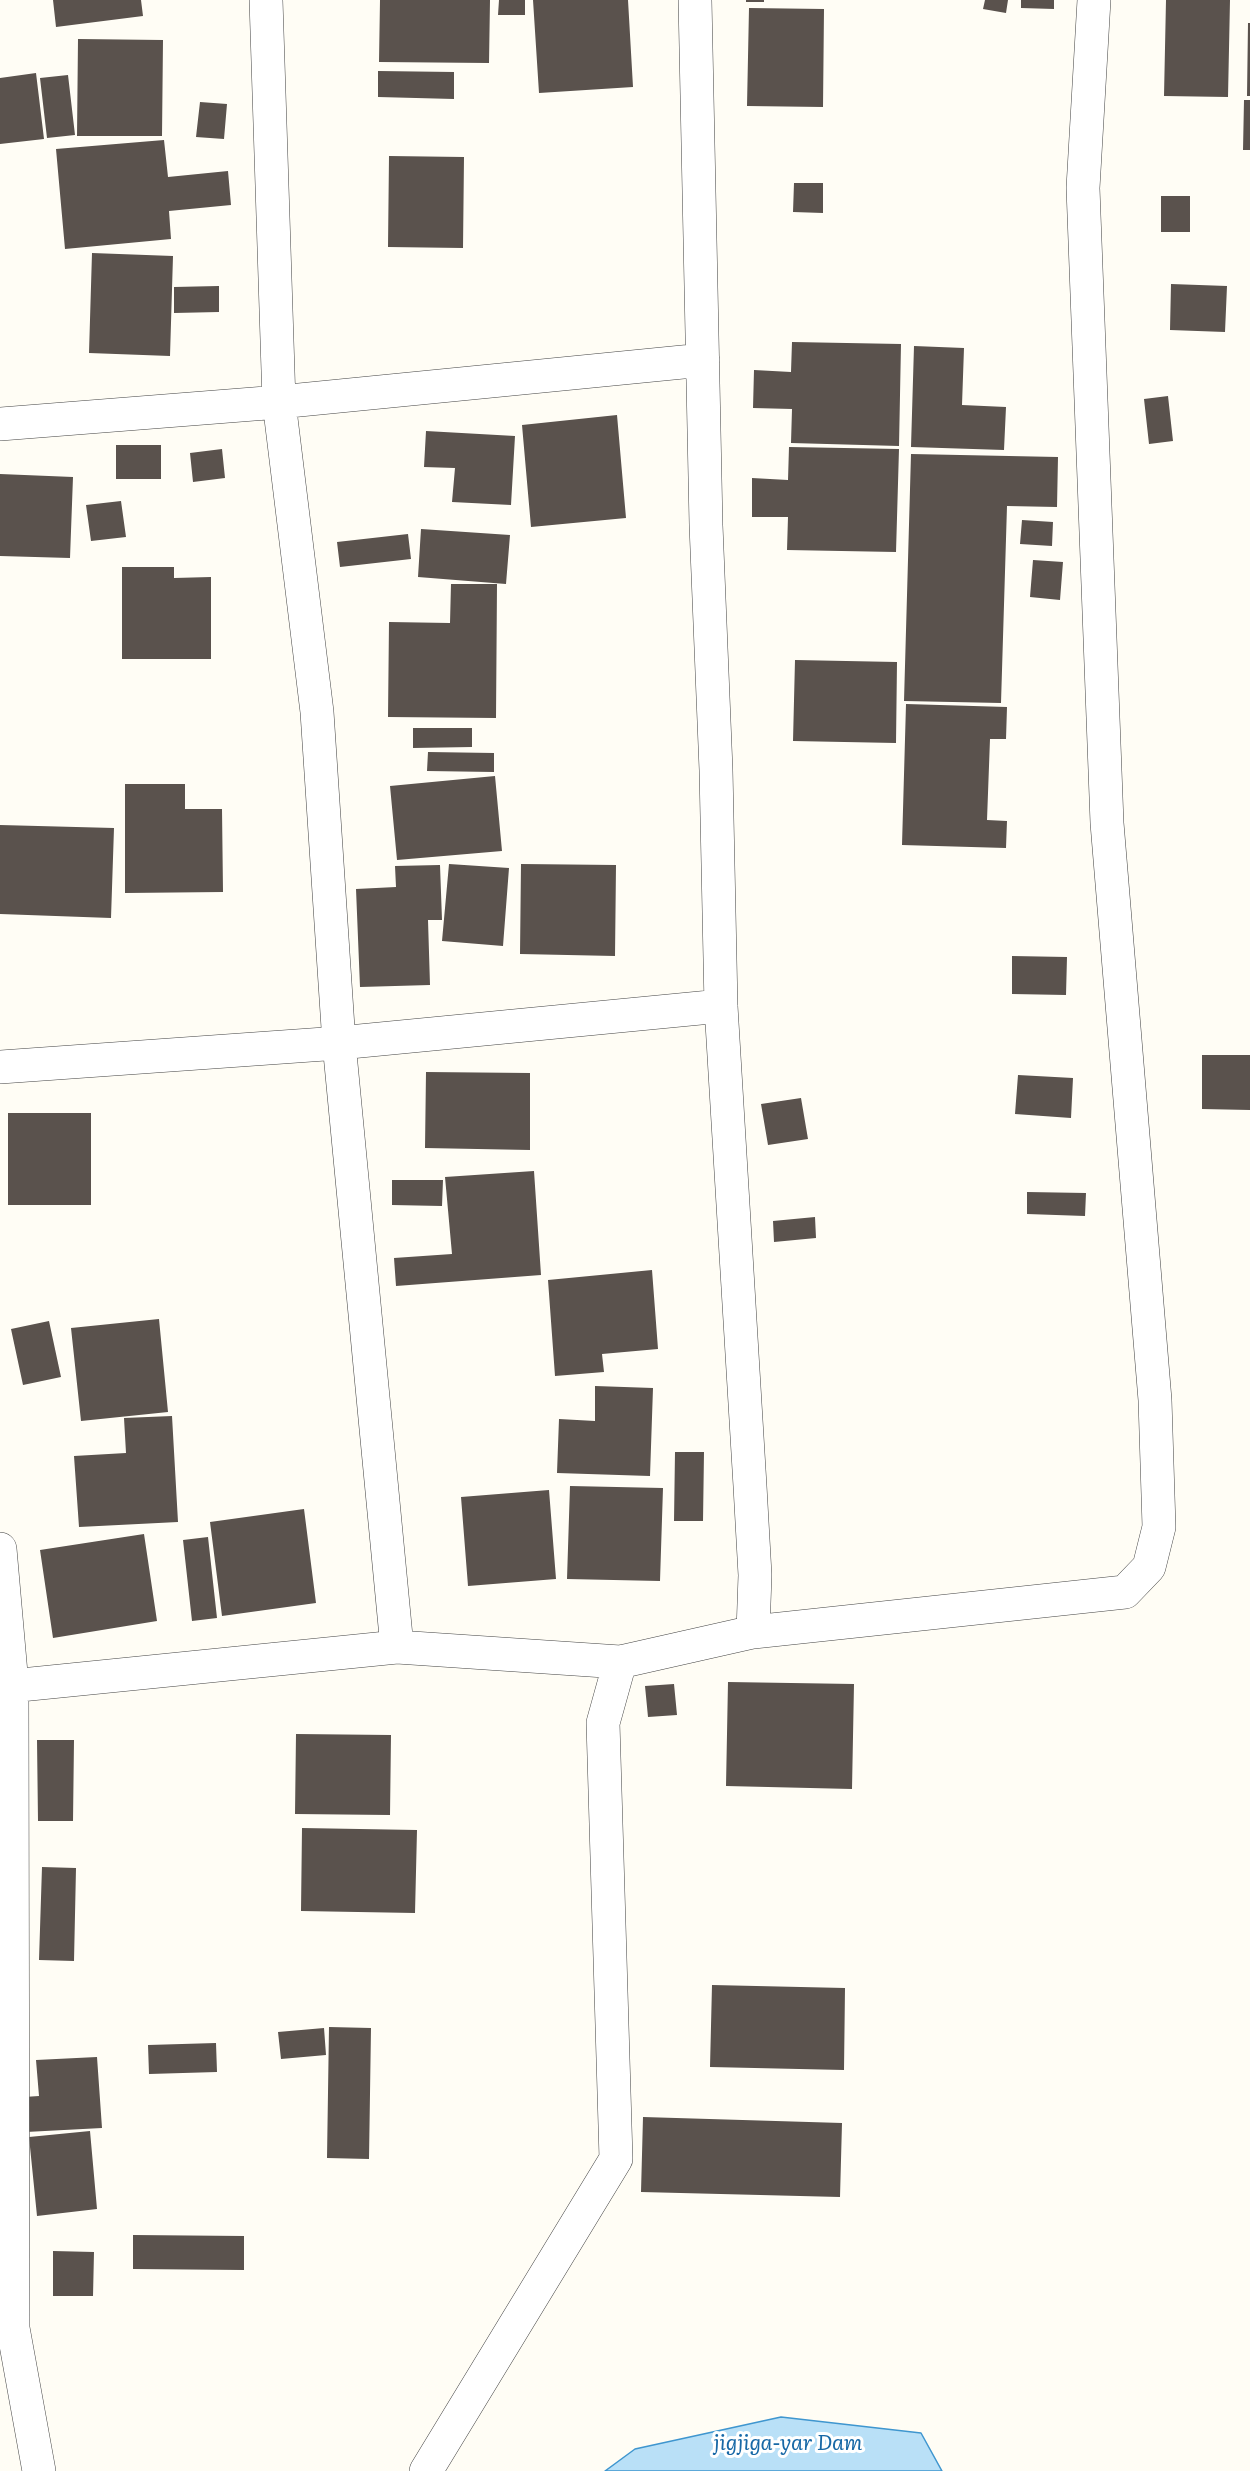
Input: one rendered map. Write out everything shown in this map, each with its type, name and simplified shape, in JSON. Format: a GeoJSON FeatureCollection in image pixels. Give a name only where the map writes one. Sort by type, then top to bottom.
{"type":"FeatureCollection","features":[{"type":"Feature","properties":{"kind":"street"},"geometry":{"type":"LineString","coordinates":[[266,0],[279,402],[317,712],[339,1043],[397,1647]]}},
{"type":"Feature","properties":{"kind":"street"},"geometry":{"type":"LineString","coordinates":[[695,0],[721,1006],[755,1575],[753,1632]]}},
{"type":"Feature","properties":{"kind":"street"},"geometry":{"type":"LineString","coordinates":[[6,1686],[397,1647],[620,1662],[753,1632],[1125,1592],[1149,1567],[1159,1527],[1155,1400],[1107,811],[1083,188],[1094,0]]}},
{"type":"Feature","properties":{"kind":"street"},"geometry":{"type":"LineString","coordinates":[[0,424],[279,402],[703,360]]}},
{"type":"Feature","properties":{"kind":"street"},"geometry":{"type":"LineString","coordinates":[[0,1067],[339,1043],[721,1006]]}},
{"type":"Feature","properties":{"kind":"street"},"geometry":{"type":"LineString","coordinates":[[0,1549],[6,1686],[6,2329],[39,2471]]}},
{"type":"Feature","properties":{"kind":"street"},"geometry":{"type":"LineString","coordinates":[[426,2471],[616,2159],[603,1723],[620,1662]]}},
{"type":"Feature","properties":{"kind":"water","name":"jigjiga-yar Dam"},"geometry":{"type":"Polygon","coordinates":[[[781,2417],[921,2433],[942,2471],[605,2471],[635,2449],[781,2417]]]}},
{"type":"Feature","properties":{"kind":"building"},"geometry":{"type":"Polygon","coordinates":[[[53,0],[141,0],[143,16],[56,27],[53,0]]]}},
{"type":"Feature","properties":{"kind":"building"},"geometry":{"type":"Polygon","coordinates":[[[380,0],[490,0],[489,63],[379,62],[380,0]]]}},
{"type":"Feature","properties":{"kind":"building"},"geometry":{"type":"Polygon","coordinates":[[[499,0],[525,0],[525,15],[498,15],[499,0]]]}},
{"type":"Feature","properties":{"kind":"building"},"geometry":{"type":"Polygon","coordinates":[[[533,0],[628,0],[633,87],[539,93],[533,0]]]}},
{"type":"Feature","properties":{"kind":"building"},"geometry":{"type":"Polygon","coordinates":[[[746,0],[764,0],[764,2],[746,2],[746,0]]]}},
{"type":"Feature","properties":{"kind":"building"},"geometry":{"type":"Polygon","coordinates":[[[985,0],[1008,0],[1006,13],[983,9],[985,0]]]}},
{"type":"Feature","properties":{"kind":"building"},"geometry":{"type":"Polygon","coordinates":[[[1021,0],[1054,0],[1054,9],[1021,8],[1021,0]]]}},
{"type":"Feature","properties":{"kind":"building"},"geometry":{"type":"Polygon","coordinates":[[[1166,0],[1230,0],[1228,97],[1164,96],[1166,0]]]}},
{"type":"Feature","properties":{"kind":"building"},"geometry":{"type":"Polygon","coordinates":[[[749,8],[824,9],[823,107],[747,106],[749,8]]]}},
{"type":"Feature","properties":{"kind":"building"},"geometry":{"type":"Polygon","coordinates":[[[1248,23],[1250,23],[1250,96],[1247,96],[1248,23]]]}},
{"type":"Feature","properties":{"kind":"building"},"geometry":{"type":"Polygon","coordinates":[[[78,39],[163,40],[162,136],[77,136],[78,39]]]}},
{"type":"Feature","properties":{"kind":"building"},"geometry":{"type":"Polygon","coordinates":[[[378,71],[454,72],[454,99],[378,97],[378,71]]]}},
{"type":"Feature","properties":{"kind":"building"},"geometry":{"type":"Polygon","coordinates":[[[36,73],[44,139],[0,144],[0,78],[36,73]]]}},
{"type":"Feature","properties":{"kind":"building"},"geometry":{"type":"Polygon","coordinates":[[[68,75],[75,135],[47,138],[40,78],[68,75]]]}},
{"type":"Feature","properties":{"kind":"building"},"geometry":{"type":"Polygon","coordinates":[[[1244,100],[1250,100],[1250,150],[1243,150],[1244,100]]]}},
{"type":"Feature","properties":{"kind":"building"},"geometry":{"type":"Polygon","coordinates":[[[200,102],[227,104],[224,139],[196,137],[200,102]]]}},
{"type":"Feature","properties":{"kind":"building"},"geometry":{"type":"Polygon","coordinates":[[[164,140],[168,177],[228,171],[231,205],[169,211],[171,239],[65,249],[56,149],[164,140]]]}},
{"type":"Feature","properties":{"kind":"building"},"geometry":{"type":"Polygon","coordinates":[[[389,156],[464,157],[463,248],[388,247],[389,156]]]}},
{"type":"Feature","properties":{"kind":"building"},"geometry":{"type":"Polygon","coordinates":[[[794,183],[823,183],[823,213],[793,212],[794,183]]]}},
{"type":"Feature","properties":{"kind":"building"},"geometry":{"type":"Polygon","coordinates":[[[1161,196],[1190,196],[1190,232],[1161,232],[1161,196]]]}},
{"type":"Feature","properties":{"kind":"building"},"geometry":{"type":"Polygon","coordinates":[[[92,253],[173,256],[170,356],[89,353],[92,253]]]}},
{"type":"Feature","properties":{"kind":"building"},"geometry":{"type":"Polygon","coordinates":[[[1171,284],[1227,286],[1225,332],[1170,330],[1171,284]]]}},
{"type":"Feature","properties":{"kind":"building"},"geometry":{"type":"Polygon","coordinates":[[[219,286],[219,312],[174,313],[174,287],[219,286]]]}},
{"type":"Feature","properties":{"kind":"building"},"geometry":{"type":"Polygon","coordinates":[[[792,342],[901,344],[899,446],[791,443],[792,409],[753,408],[754,370],[791,372],[792,342]]]}},
{"type":"Feature","properties":{"kind":"building"},"geometry":{"type":"Polygon","coordinates":[[[914,346],[964,348],[962,405],[1006,407],[1004,450],[911,447],[914,346]]]}},
{"type":"Feature","properties":{"kind":"building"},"geometry":{"type":"Polygon","coordinates":[[[1168,396],[1173,441],[1149,444],[1144,399],[1168,396]]]}},
{"type":"Feature","properties":{"kind":"building"},"geometry":{"type":"Polygon","coordinates":[[[617,415],[626,518],[531,527],[522,425],[617,415]]]}},
{"type":"Feature","properties":{"kind":"building"},"geometry":{"type":"Polygon","coordinates":[[[426,431],[515,436],[511,505],[452,502],[455,468],[424,467],[426,431]]]}},
{"type":"Feature","properties":{"kind":"building"},"geometry":{"type":"Polygon","coordinates":[[[116,445],[161,445],[161,479],[116,479],[116,445]]]}},
{"type":"Feature","properties":{"kind":"building"},"geometry":{"type":"Polygon","coordinates":[[[789,447],[899,449],[896,552],[787,550],[788,517],[752,517],[752,478],[788,480],[789,447]]]}},
{"type":"Feature","properties":{"kind":"building"},"geometry":{"type":"Polygon","coordinates":[[[222,449],[225,478],[193,482],[190,453],[222,449]]]}},
{"type":"Feature","properties":{"kind":"building"},"geometry":{"type":"Polygon","coordinates":[[[911,454],[1058,457],[1057,507],[1007,506],[1001,703],[904,701],[911,454]]]}},
{"type":"Feature","properties":{"kind":"building"},"geometry":{"type":"Polygon","coordinates":[[[0,474],[73,477],[70,558],[0,556],[0,474]]]}},
{"type":"Feature","properties":{"kind":"building"},"geometry":{"type":"Polygon","coordinates":[[[121,501],[126,537],[91,541],[86,505],[121,501]]]}},
{"type":"Feature","properties":{"kind":"building"},"geometry":{"type":"Polygon","coordinates":[[[1022,520],[1053,522],[1052,546],[1020,544],[1022,520]]]}},
{"type":"Feature","properties":{"kind":"building"},"geometry":{"type":"Polygon","coordinates":[[[421,529],[510,535],[506,584],[418,577],[421,529]]]}},
{"type":"Feature","properties":{"kind":"building"},"geometry":{"type":"Polygon","coordinates":[[[408,534],[411,559],[340,567],[337,542],[408,534]]]}},
{"type":"Feature","properties":{"kind":"building"},"geometry":{"type":"Polygon","coordinates":[[[1033,560],[1063,562],[1060,600],[1030,597],[1033,560]]]}},
{"type":"Feature","properties":{"kind":"building"},"geometry":{"type":"Polygon","coordinates":[[[122,567],[174,567],[174,578],[211,577],[211,659],[122,659],[122,567]]]}},
{"type":"Feature","properties":{"kind":"building"},"geometry":{"type":"Polygon","coordinates":[[[451,584],[497,584],[496,718],[388,717],[389,622],[450,623],[451,584]]]}},
{"type":"Feature","properties":{"kind":"building"},"geometry":{"type":"Polygon","coordinates":[[[795,660],[897,662],[896,743],[793,741],[795,660]]]}},
{"type":"Feature","properties":{"kind":"building"},"geometry":{"type":"Polygon","coordinates":[[[906,704],[1007,707],[1006,739],[990,739],[987,820],[1007,821],[1006,848],[902,845],[906,704]]]}},
{"type":"Feature","properties":{"kind":"building"},"geometry":{"type":"Polygon","coordinates":[[[413,728],[472,728],[472,747],[413,748],[413,728]]]}},
{"type":"Feature","properties":{"kind":"building"},"geometry":{"type":"Polygon","coordinates":[[[428,752],[494,753],[494,772],[427,771],[428,752]]]}},
{"type":"Feature","properties":{"kind":"building"},"geometry":{"type":"Polygon","coordinates":[[[495,776],[502,851],[397,860],[390,786],[495,776]]]}},
{"type":"Feature","properties":{"kind":"building"},"geometry":{"type":"Polygon","coordinates":[[[125,784],[185,784],[185,809],[222,809],[223,892],[125,893],[125,784]]]}},
{"type":"Feature","properties":{"kind":"building"},"geometry":{"type":"Polygon","coordinates":[[[0,825],[114,828],[111,918],[0,914],[0,825]]]}},
{"type":"Feature","properties":{"kind":"building"},"geometry":{"type":"Polygon","coordinates":[[[449,864],[509,868],[503,946],[442,941],[449,864]]]}},
{"type":"Feature","properties":{"kind":"building"},"geometry":{"type":"Polygon","coordinates":[[[521,864],[616,865],[615,956],[520,954],[521,864]]]}},
{"type":"Feature","properties":{"kind":"building"},"geometry":{"type":"Polygon","coordinates":[[[440,865],[442,920],[428,920],[430,985],[360,987],[356,889],[396,887],[395,866],[440,865]]]}},
{"type":"Feature","properties":{"kind":"building"},"geometry":{"type":"Polygon","coordinates":[[[1012,956],[1067,957],[1066,995],[1012,994],[1012,956]]]}},
{"type":"Feature","properties":{"kind":"building"},"geometry":{"type":"Polygon","coordinates":[[[1202,1055],[1250,1055],[1250,1110],[1202,1109],[1202,1055]]]}},
{"type":"Feature","properties":{"kind":"building"},"geometry":{"type":"Polygon","coordinates":[[[426,1072],[530,1073],[530,1150],[425,1148],[426,1072]]]}},
{"type":"Feature","properties":{"kind":"building"},"geometry":{"type":"Polygon","coordinates":[[[1018,1075],[1073,1078],[1071,1118],[1015,1114],[1018,1075]]]}},
{"type":"Feature","properties":{"kind":"building"},"geometry":{"type":"Polygon","coordinates":[[[801,1098],[808,1139],[768,1145],[761,1104],[801,1098]]]}},
{"type":"Feature","properties":{"kind":"building"},"geometry":{"type":"Polygon","coordinates":[[[8,1113],[91,1113],[91,1205],[8,1205],[8,1113]]]}},
{"type":"Feature","properties":{"kind":"building"},"geometry":{"type":"Polygon","coordinates":[[[534,1171],[541,1275],[396,1286],[394,1258],[452,1254],[445,1177],[534,1171]]]}},
{"type":"Feature","properties":{"kind":"building"},"geometry":{"type":"Polygon","coordinates":[[[392,1180],[443,1180],[442,1206],[392,1205],[392,1180]]]}},
{"type":"Feature","properties":{"kind":"building"},"geometry":{"type":"Polygon","coordinates":[[[1027,1192],[1086,1193],[1085,1216],[1027,1214],[1027,1192]]]}},
{"type":"Feature","properties":{"kind":"building"},"geometry":{"type":"Polygon","coordinates":[[[815,1217],[816,1238],[774,1242],[773,1221],[815,1217]]]}},
{"type":"Feature","properties":{"kind":"building"},"geometry":{"type":"Polygon","coordinates":[[[652,1270],[658,1349],[602,1354],[604,1372],[555,1376],[548,1280],[652,1270]]]}},
{"type":"Feature","properties":{"kind":"building"},"geometry":{"type":"Polygon","coordinates":[[[159,1319],[168,1412],[81,1421],[71,1328],[159,1319]]]}},
{"type":"Feature","properties":{"kind":"building"},"geometry":{"type":"Polygon","coordinates":[[[49,1321],[61,1377],[23,1385],[11,1329],[49,1321]]]}},
{"type":"Feature","properties":{"kind":"building"},"geometry":{"type":"Polygon","coordinates":[[[595,1386],[653,1388],[650,1476],[557,1473],[559,1419],[595,1421],[595,1386]]]}},
{"type":"Feature","properties":{"kind":"building"},"geometry":{"type":"Polygon","coordinates":[[[172,1416],[178,1522],[79,1527],[74,1456],[126,1453],[124,1418],[172,1416]]]}},
{"type":"Feature","properties":{"kind":"building"},"geometry":{"type":"Polygon","coordinates":[[[675,1452],[704,1452],[703,1521],[674,1521],[675,1452]]]}},
{"type":"Feature","properties":{"kind":"building"},"geometry":{"type":"Polygon","coordinates":[[[570,1486],[663,1488],[660,1581],[567,1579],[570,1486]]]}},
{"type":"Feature","properties":{"kind":"building"},"geometry":{"type":"Polygon","coordinates":[[[549,1490],[556,1579],[468,1586],[461,1497],[549,1490]]]}},
{"type":"Feature","properties":{"kind":"building"},"geometry":{"type":"Polygon","coordinates":[[[304,1509],[316,1603],[222,1616],[210,1522],[304,1509]]]}},
{"type":"Feature","properties":{"kind":"building"},"geometry":{"type":"Polygon","coordinates":[[[144,1534],[157,1621],[53,1638],[40,1550],[144,1534]]]}},
{"type":"Feature","properties":{"kind":"building"},"geometry":{"type":"Polygon","coordinates":[[[208,1537],[217,1618],[192,1621],[183,1540],[208,1537]]]}},
{"type":"Feature","properties":{"kind":"building"},"geometry":{"type":"Polygon","coordinates":[[[728,1682],[854,1684],[852,1789],[726,1786],[728,1682]]]}},
{"type":"Feature","properties":{"kind":"building"},"geometry":{"type":"Polygon","coordinates":[[[674,1684],[677,1715],[648,1717],[645,1686],[674,1684]]]}},
{"type":"Feature","properties":{"kind":"building"},"geometry":{"type":"Polygon","coordinates":[[[296,1734],[391,1735],[390,1815],[295,1814],[296,1734]]]}},
{"type":"Feature","properties":{"kind":"building"},"geometry":{"type":"Polygon","coordinates":[[[37,1740],[74,1740],[73,1821],[38,1821],[37,1740]]]}},
{"type":"Feature","properties":{"kind":"building"},"geometry":{"type":"Polygon","coordinates":[[[302,1828],[417,1830],[415,1913],[301,1911],[302,1828]]]}},
{"type":"Feature","properties":{"kind":"building"},"geometry":{"type":"Polygon","coordinates":[[[42,1867],[76,1868],[74,1961],[39,1960],[42,1867]]]}},
{"type":"Feature","properties":{"kind":"building"},"geometry":{"type":"Polygon","coordinates":[[[712,1985],[845,1988],[844,2070],[710,2067],[712,1985]]]}},
{"type":"Feature","properties":{"kind":"building"},"geometry":{"type":"Polygon","coordinates":[[[329,2027],[371,2028],[369,2159],[327,2158],[329,2027]]]}},
{"type":"Feature","properties":{"kind":"building"},"geometry":{"type":"Polygon","coordinates":[[[324,2028],[326,2055],[281,2059],[278,2032],[324,2028]]]}},
{"type":"Feature","properties":{"kind":"building"},"geometry":{"type":"Polygon","coordinates":[[[216,2043],[217,2072],[149,2074],[148,2045],[216,2043]]]}},
{"type":"Feature","properties":{"kind":"building"},"geometry":{"type":"Polygon","coordinates":[[[97,2057],[102,2128],[26,2132],[24,2097],[39,2096],[36,2060],[97,2057]]]}},
{"type":"Feature","properties":{"kind":"building"},"geometry":{"type":"Polygon","coordinates":[[[643,2117],[842,2123],[840,2197],[641,2192],[643,2117]]]}},
{"type":"Feature","properties":{"kind":"building"},"geometry":{"type":"Polygon","coordinates":[[[90,2131],[97,2209],[37,2216],[29,2137],[90,2131]]]}},
{"type":"Feature","properties":{"kind":"building"},"geometry":{"type":"Polygon","coordinates":[[[133,2235],[244,2236],[244,2270],[133,2269],[133,2235]]]}},
{"type":"Feature","properties":{"kind":"building"},"geometry":{"type":"Polygon","coordinates":[[[53,2251],[94,2252],[93,2296],[53,2296],[53,2251]]]}}]}
